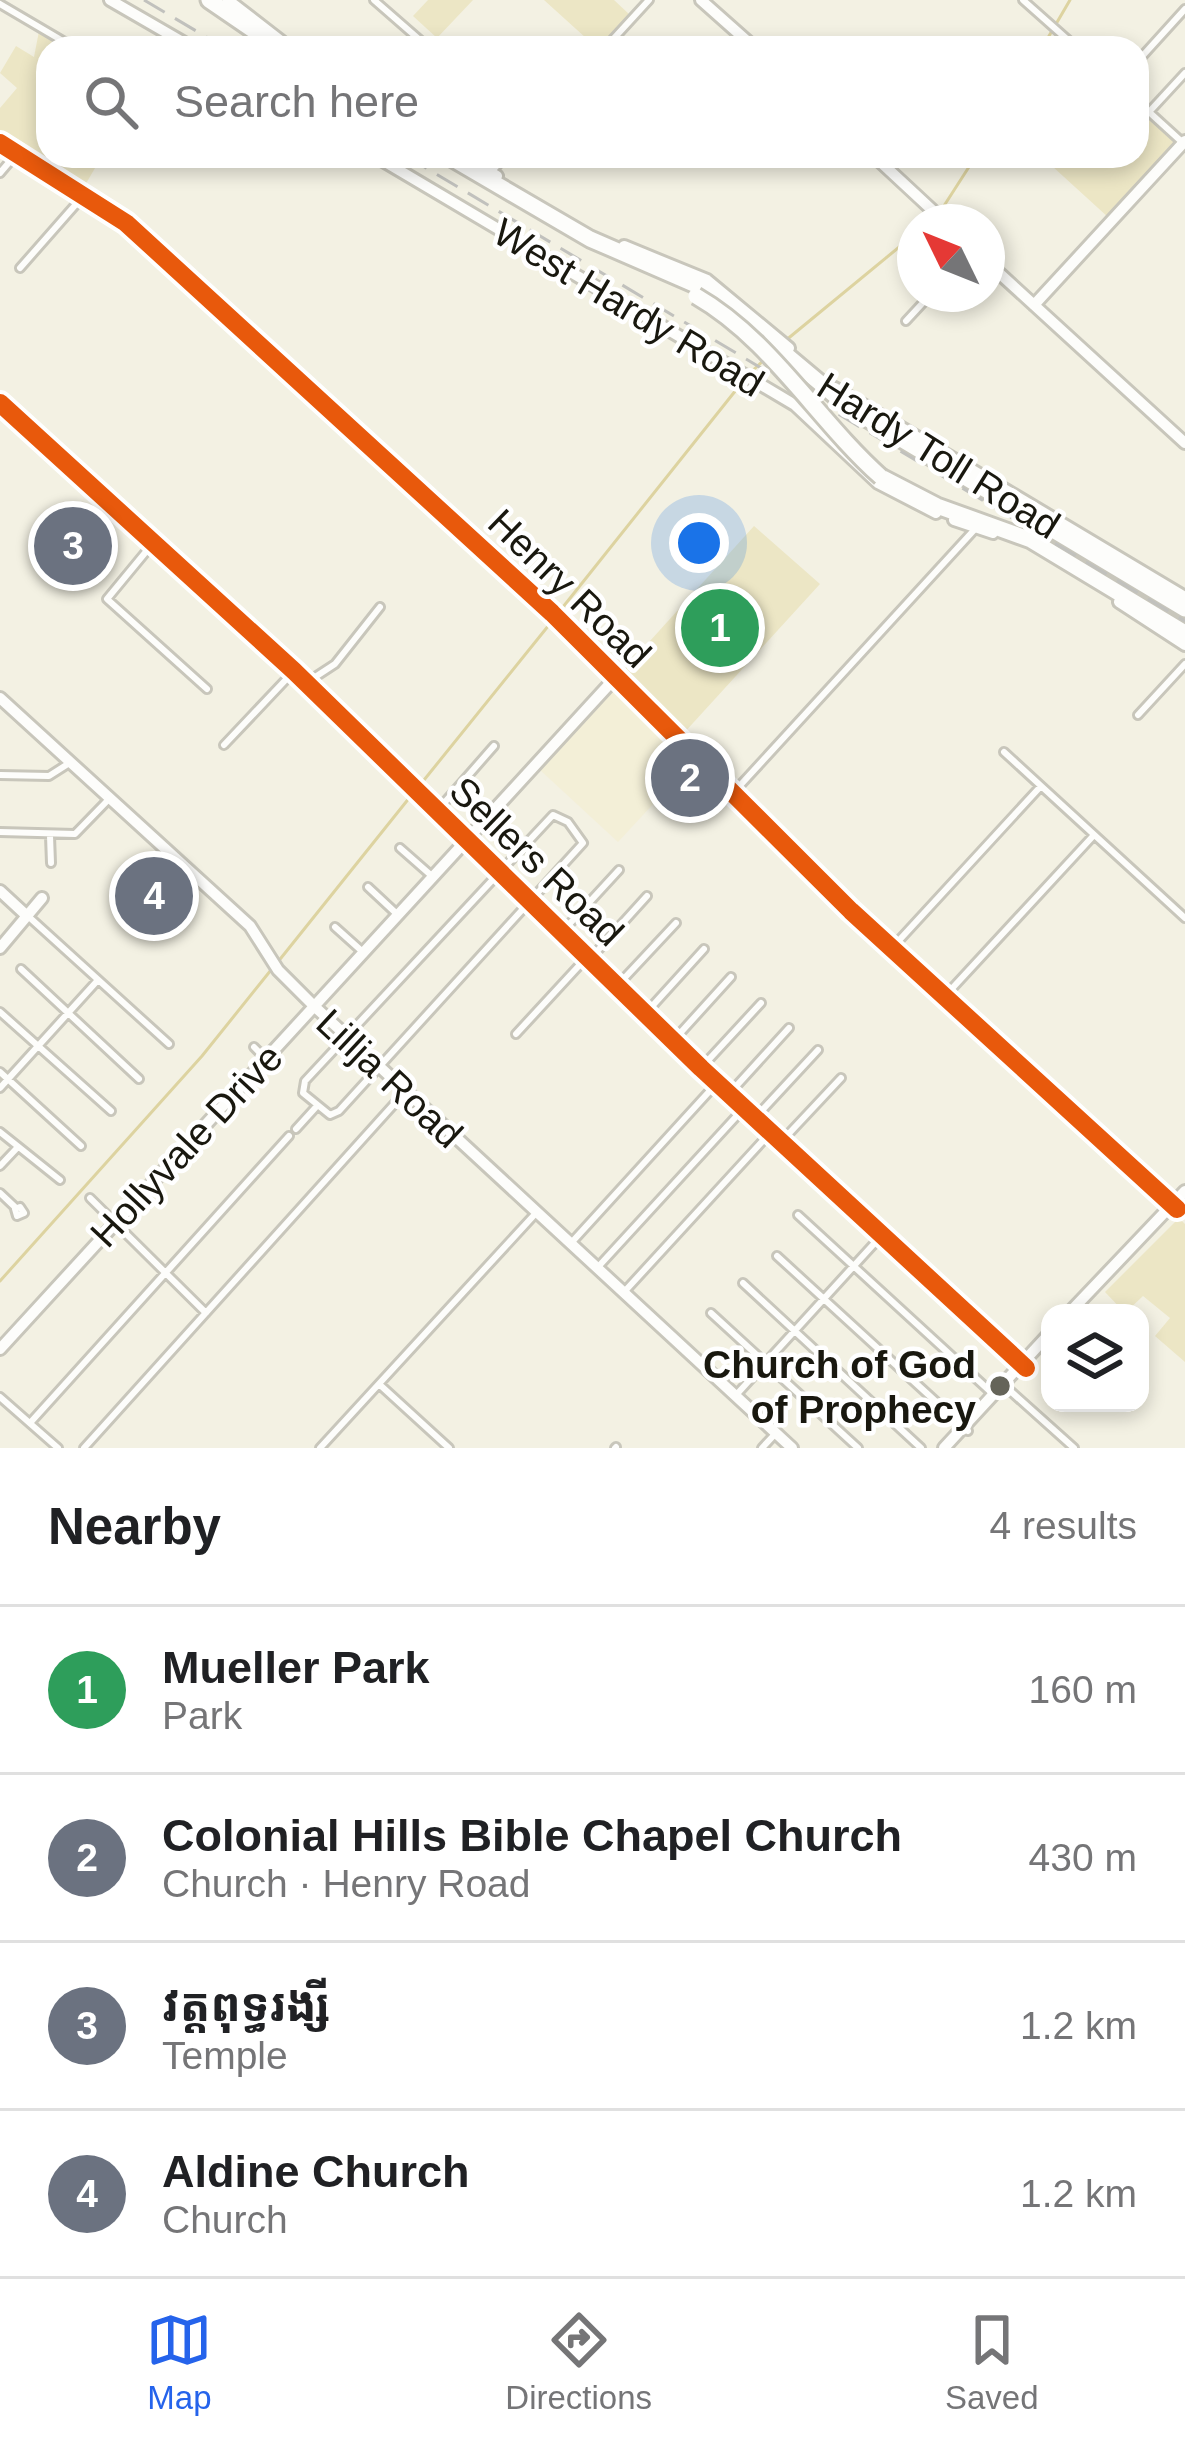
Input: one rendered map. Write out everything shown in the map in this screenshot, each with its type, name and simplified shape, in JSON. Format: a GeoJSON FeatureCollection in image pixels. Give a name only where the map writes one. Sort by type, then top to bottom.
{"type":"FeatureCollection","features":[{"type":"Feature","properties":{"kind":"highway"},"geometry":{"type":"LineString","coordinates":[[193,0],[245,36]]}},
{"type":"Feature","properties":{"kind":"highway"},"geometry":{"type":"LineString","coordinates":[[208,0],[261,36]]}},
{"type":"Feature","properties":{"kind":"highway","name":"Hardy Toll Road"},"geometry":{"type":"LineString","coordinates":[[453,168],[587,248],[696,296],[745,331],[838,437],[881,477],[937,506],[1031,539],[1158,616],[1185,639]]}},
{"type":"Feature","properties":{"kind":"highway","name":"Hardy Toll Road"},"geometry":{"type":"LineString","coordinates":[[469,168],[590,239],[710,291],[780,344],[851,409],[1185,603]]}},
{"type":"Feature","properties":{"kind":"street"},"geometry":{"type":"LineString","coordinates":[[10,10],[16,0]]}},
{"type":"Feature","properties":{"kind":"street"},"geometry":{"type":"LineString","coordinates":[[110,0],[172,36]]}},
{"type":"Feature","properties":{"kind":"street"},"geometry":{"type":"LineString","coordinates":[[228,0],[274,36]]}},
{"type":"Feature","properties":{"kind":"street"},"geometry":{"type":"LineString","coordinates":[[374,0],[415,36]]}},
{"type":"Feature","properties":{"kind":"street"},"geometry":{"type":"LineString","coordinates":[[616,36],[649,0]]}},
{"type":"Feature","properties":{"kind":"street"},"geometry":{"type":"LineString","coordinates":[[701,0],[741,36]]}},
{"type":"Feature","properties":{"kind":"street"},"geometry":{"type":"LineString","coordinates":[[1023,0],[1063,36]]}},
{"type":"Feature","properties":{"kind":"street"},"geometry":{"type":"LineString","coordinates":[[0,4],[54,36]]}},
{"type":"Feature","properties":{"kind":"street"},"geometry":{"type":"LineString","coordinates":[[1149,49],[1185,9]]}},
{"type":"Feature","properties":{"kind":"street"},"geometry":{"type":"LineString","coordinates":[[1034,305],[1184,143],[1149,112],[1185,73]]}},
{"type":"Feature","properties":{"kind":"street","name":"Henry Road"},"geometry":{"type":"LineString","coordinates":[[0,143],[36,164]]}},
{"type":"Feature","properties":{"kind":"street"},"geometry":{"type":"LineString","coordinates":[[0,173],[17,153]]}},
{"type":"Feature","properties":{"kind":"street","name":"Henry Road"},"geometry":{"type":"LineString","coordinates":[[42,168],[120,217],[556,616],[892,948],[1178,1204]]}},
{"type":"Feature","properties":{"kind":"street","name":"West Hardy Road"},"geometry":{"type":"LineString","coordinates":[[395,168],[807,414],[878,483],[1048,556],[1185,639]]}},
{"type":"Feature","properties":{"kind":"street"},"geometry":{"type":"LineString","coordinates":[[484,168],[598,235],[706,280],[854,400],[1185,603]]}},
{"type":"Feature","properties":{"kind":"street"},"geometry":{"type":"LineString","coordinates":[[491,172],[495,168]]}},
{"type":"Feature","properties":{"kind":"street"},"geometry":{"type":"LineString","coordinates":[[887,168],[926,204]]}},
{"type":"Feature","properties":{"kind":"street"},"geometry":{"type":"LineString","coordinates":[[20,268],[85,194]]}},
{"type":"Feature","properties":{"kind":"street"},"geometry":{"type":"LineString","coordinates":[[1005,278],[1185,443]]}},
{"type":"Feature","properties":{"kind":"street"},"geometry":{"type":"LineString","coordinates":[[906,321],[914,312]]}},
{"type":"Feature","properties":{"kind":"street","name":"Sellers Road"},"geometry":{"type":"LineString","coordinates":[[0,403],[307,683],[701,1068],[1024,1366]]}},
{"type":"Feature","properties":{"kind":"street"},"geometry":{"type":"LineString","coordinates":[[734,792],[976,528]]}},
{"type":"Feature","properties":{"kind":"street"},"geometry":{"type":"LineString","coordinates":[[154,542],[107,599],[207,689]]}},
{"type":"Feature","properties":{"kind":"street"},"geometry":{"type":"LineString","coordinates":[[307,683],[335,664],[380,607]]}},
{"type":"Feature","properties":{"kind":"street"},"geometry":{"type":"LineString","coordinates":[[1138,715],[1185,664]]}},
{"type":"Feature","properties":{"kind":"street"},"geometry":{"type":"LineString","coordinates":[[224,745],[294,671]]}},
{"type":"Feature","properties":{"kind":"street","name":"Hollyvale Drive"},"geometry":{"type":"LineString","coordinates":[[0,1349],[616,677]]}},
{"type":"Feature","properties":{"kind":"street","name":"Lillja Road"},"geometry":{"type":"LineString","coordinates":[[0,698],[250,926],[274,965],[314,1006],[792,1448]]}},
{"type":"Feature","properties":{"kind":"street"},"geometry":{"type":"LineString","coordinates":[[437,810],[494,746]]}},
{"type":"Feature","properties":{"kind":"street"},"geometry":{"type":"LineString","coordinates":[[1004,752],[1185,918]]}},
{"type":"Feature","properties":{"kind":"street"},"geometry":{"type":"LineString","coordinates":[[0,775],[49,776],[71,762]]}},
{"type":"Feature","properties":{"kind":"street"},"geometry":{"type":"LineString","coordinates":[[892,948],[1041,785]]}},
{"type":"Feature","properties":{"kind":"street"},"geometry":{"type":"LineString","coordinates":[[0,832],[75,834],[110,798]]}},
{"type":"Feature","properties":{"kind":"street"},"geometry":{"type":"LineString","coordinates":[[553,815],[571,825],[583,843],[336,1113],[316,1107],[303,1094],[305,1081],[500,872],[553,815]]}},
{"type":"Feature","properties":{"kind":"street"},"geometry":{"type":"LineString","coordinates":[[946,995],[1094,834]]}},
{"type":"Feature","properties":{"kind":"street"},"geometry":{"type":"LineString","coordinates":[[50,836],[51,863]]}},
{"type":"Feature","properties":{"kind":"street"},"geometry":{"type":"LineString","coordinates":[[400,848],[434,877]]}},
{"type":"Feature","properties":{"kind":"street"},"geometry":{"type":"LineString","coordinates":[[562,932],[619,870]]}},
{"type":"Feature","properties":{"kind":"street"},"geometry":{"type":"LineString","coordinates":[[368,887],[398,915]]}},
{"type":"Feature","properties":{"kind":"street"},"geometry":{"type":"LineString","coordinates":[[0,891],[169,1043]]}},
{"type":"Feature","properties":{"kind":"street"},"geometry":{"type":"LineString","coordinates":[[516,1034],[647,896]]}},
{"type":"Feature","properties":{"kind":"street"},"geometry":{"type":"LineString","coordinates":[[0,948],[42,898]]}},
{"type":"Feature","properties":{"kind":"street"},"geometry":{"type":"LineString","coordinates":[[617,986],[676,923]]}},
{"type":"Feature","properties":{"kind":"street"},"geometry":{"type":"LineString","coordinates":[[335,927],[364,953]]}},
{"type":"Feature","properties":{"kind":"street"},"geometry":{"type":"LineString","coordinates":[[646,1014],[704,949]]}},
{"type":"Feature","properties":{"kind":"street"},"geometry":{"type":"LineString","coordinates":[[21,969],[140,1079]]}},
{"type":"Feature","properties":{"kind":"street"},"geometry":{"type":"LineString","coordinates":[[673,1041],[731,977]]}},
{"type":"Feature","properties":{"kind":"street"},"geometry":{"type":"LineString","coordinates":[[0,1088],[98,980]]}},
{"type":"Feature","properties":{"kind":"street"},"geometry":{"type":"LineString","coordinates":[[701,1068],[761,1003]]}},
{"type":"Feature","properties":{"kind":"street"},"geometry":{"type":"LineString","coordinates":[[0,1012],[110,1111]]}},
{"type":"Feature","properties":{"kind":"street"},"geometry":{"type":"LineString","coordinates":[[729,1094],[789,1028]]}},
{"type":"Feature","properties":{"kind":"street"},"geometry":{"type":"LineString","coordinates":[[254,1047],[265,1058]]}},
{"type":"Feature","properties":{"kind":"street"},"geometry":{"type":"LineString","coordinates":[[755,1118],[818,1050]]}},
{"type":"Feature","properties":{"kind":"street"},"geometry":{"type":"LineString","coordinates":[[0,1072],[81,1145]]}},
{"type":"Feature","properties":{"kind":"street"},"geometry":{"type":"LineString","coordinates":[[782,1142],[841,1078]]}},
{"type":"Feature","properties":{"kind":"street"},"geometry":{"type":"LineString","coordinates":[[569,1244],[717,1083]]}},
{"type":"Feature","properties":{"kind":"street"},"geometry":{"type":"LineString","coordinates":[[84,1448],[405,1092]]}},
{"type":"Feature","properties":{"kind":"street"},"geometry":{"type":"LineString","coordinates":[[30,1423],[316,1107]]}},
{"type":"Feature","properties":{"kind":"street"},"geometry":{"type":"LineString","coordinates":[[596,1269],[744,1108]]}},
{"type":"Feature","properties":{"kind":"street"},"geometry":{"type":"LineString","coordinates":[[0,1132],[60,1180]]}},
{"type":"Feature","properties":{"kind":"street"},"geometry":{"type":"LineString","coordinates":[[623,1294],[771,1132]]}},
{"type":"Feature","properties":{"kind":"street"},"geometry":{"type":"LineString","coordinates":[[0,1166],[16,1148]]}},
{"type":"Feature","properties":{"kind":"street"},"geometry":{"type":"LineString","coordinates":[[1081,1304],[1178,1204],[1185,1191]]}},
{"type":"Feature","properties":{"kind":"street"},"geometry":{"type":"LineString","coordinates":[[0,1193],[16,1208]]}},
{"type":"Feature","properties":{"kind":"street"},"geometry":{"type":"LineString","coordinates":[[89,1198],[206,1313]]}},
{"type":"Feature","properties":{"kind":"street"},"geometry":{"type":"LineString","coordinates":[[320,1448],[536,1213]]}},
{"type":"Feature","properties":{"kind":"street"},"geometry":{"type":"LineString","coordinates":[[798,1215],[993,1394]]}},
{"type":"Feature","properties":{"kind":"street"},"geometry":{"type":"LineString","coordinates":[[735,1397],[882,1235]]}},
{"type":"Feature","properties":{"kind":"street"},"geometry":{"type":"LineString","coordinates":[[778,1256],[966,1429]]}},
{"type":"Feature","properties":{"kind":"street"},"geometry":{"type":"LineString","coordinates":[[742,1282],[921,1448]]}},
{"type":"Feature","properties":{"kind":"street"},"geometry":{"type":"LineString","coordinates":[[711,1313],[858,1448]]}},
{"type":"Feature","properties":{"kind":"street"},"geometry":{"type":"LineString","coordinates":[[948,1448],[1041,1348]]}},
{"type":"Feature","properties":{"kind":"street"},"geometry":{"type":"LineString","coordinates":[[966,1429],[993,1394],[1024,1366]]}},
{"type":"Feature","properties":{"kind":"street"},"geometry":{"type":"LineString","coordinates":[[380,1384],[449,1448]]}},
{"type":"Feature","properties":{"kind":"street"},"geometry":{"type":"LineString","coordinates":[[1006,1388],[1074,1448]]}},
{"type":"Feature","properties":{"kind":"street"},"geometry":{"type":"LineString","coordinates":[[0,1397],[58,1448]]}},
{"type":"Feature","properties":{"kind":"street"},"geometry":{"type":"LineString","coordinates":[[762,1448],[776,1433]]}},
{"type":"Feature","properties":{"kind":"shaded area"},"geometry":{"type":"Polygon","coordinates":[[[428,0],[473,0],[439,36],[413,16],[428,0]]]}},
{"type":"Feature","properties":{"kind":"shaded area"},"geometry":{"type":"Polygon","coordinates":[[[544,0],[614,0],[630,15],[609,36],[584,36],[544,0]]]}},
{"type":"Feature","properties":{"kind":"shaded area"},"geometry":{"type":"Polygon","coordinates":[[[16,46],[34,57],[36,47],[36,160],[0,139],[0,108],[17,88],[0,73],[16,46]]]}},
{"type":"Feature","properties":{"kind":"shaded area"},"geometry":{"type":"Polygon","coordinates":[[[1149,118],[1177,144],[1109,218],[1054,168],[1149,168],[1149,118]]]}},
{"type":"Feature","properties":{"kind":"shaded area"},"geometry":{"type":"Polygon","coordinates":[[[51,168],[95,168],[84,187],[51,168]]]}},
{"type":"Feature","properties":{"kind":"shaded area"},"geometry":{"type":"Polygon","coordinates":[[[754,526],[820,584],[683,734],[621,673],[754,526]]]}},
{"type":"Feature","properties":{"kind":"shaded area"},"geometry":{"type":"Polygon","coordinates":[[[617,684],[693,761],[618,842],[539,769],[617,684]]]}},
{"type":"Feature","properties":{"kind":"shaded area"},"geometry":{"type":"Polygon","coordinates":[[[1179,1218],[1185,1224],[1185,1362],[1155,1336],[1170,1318],[1143,1296],[1135,1304],[1116,1304],[1105,1292],[1179,1218]]]}},
{"type":"Feature","properties":{"kind":"waterway"},"geometry":{"type":"LineString","coordinates":[[1049,36],[1070,0]]}},
{"type":"Feature","properties":{"kind":"waterway"},"geometry":{"type":"LineString","coordinates":[[945,204],[968,168]]}},
{"type":"Feature","properties":{"kind":"waterway"},"geometry":{"type":"LineString","coordinates":[[785,341],[897,249]]}},
{"type":"Feature","properties":{"kind":"waterway"},"geometry":{"type":"LineString","coordinates":[[750,373],[765,359]]}},
{"type":"Feature","properties":{"kind":"waterway"},"geometry":{"type":"LineString","coordinates":[[559,612],[744,380]]}},
{"type":"Feature","properties":{"kind":"waterway"},"geometry":{"type":"LineString","coordinates":[[420,785],[553,620]]}},
{"type":"Feature","properties":{"kind":"waterway"},"geometry":{"type":"LineString","coordinates":[[277,963],[414,792]]}},
{"type":"Feature","properties":{"kind":"waterway"},"geometry":{"type":"LineString","coordinates":[[0,1281],[202,1056],[271,970]]}},
{"type":"Feature","properties":{"kind":"railway"},"geometry":{"type":"LineString","coordinates":[[144,0],[205,36]]}},
{"type":"Feature","properties":{"kind":"railway"},"geometry":{"type":"LineString","coordinates":[[426,168],[1185,621]]}},
{"type":"Feature","properties":{"kind":"cycle path"},"geometry":{"type":"LineString","coordinates":[[0,143],[36,166]]}},
{"type":"Feature","properties":{"kind":"cycle path"},"geometry":{"type":"LineString","coordinates":[[39,168],[126,223],[552,613],[851,911],[1177,1209]]}},
{"type":"Feature","properties":{"kind":"cycle path"},"geometry":{"type":"LineString","coordinates":[[0,403],[294,671],[701,1068],[1026,1368]]}},
{"type":"Feature","properties":{"kind":"place","name":"វត្តពុទ្ធរង្សី"},"geometry":{"type":"Point","coordinates":[73,546]}},
{"type":"Feature","properties":{"kind":"place","name":"Mueller Park"},"geometry":{"type":"Point","coordinates":[720,628]}},
{"type":"Feature","properties":{"kind":"place","name":"Colonial Hills Bible Chapel Church"},"geometry":{"type":"Point","coordinates":[690,778]}},
{"type":"Feature","properties":{"kind":"place","name":"Aldine Church"},"geometry":{"type":"Point","coordinates":[154,896]}},
{"type":"Feature","properties":{"kind":"place","name":"Church of God of Prophecy"},"geometry":{"type":"Point","coordinates":[1000,1386]}}]}
